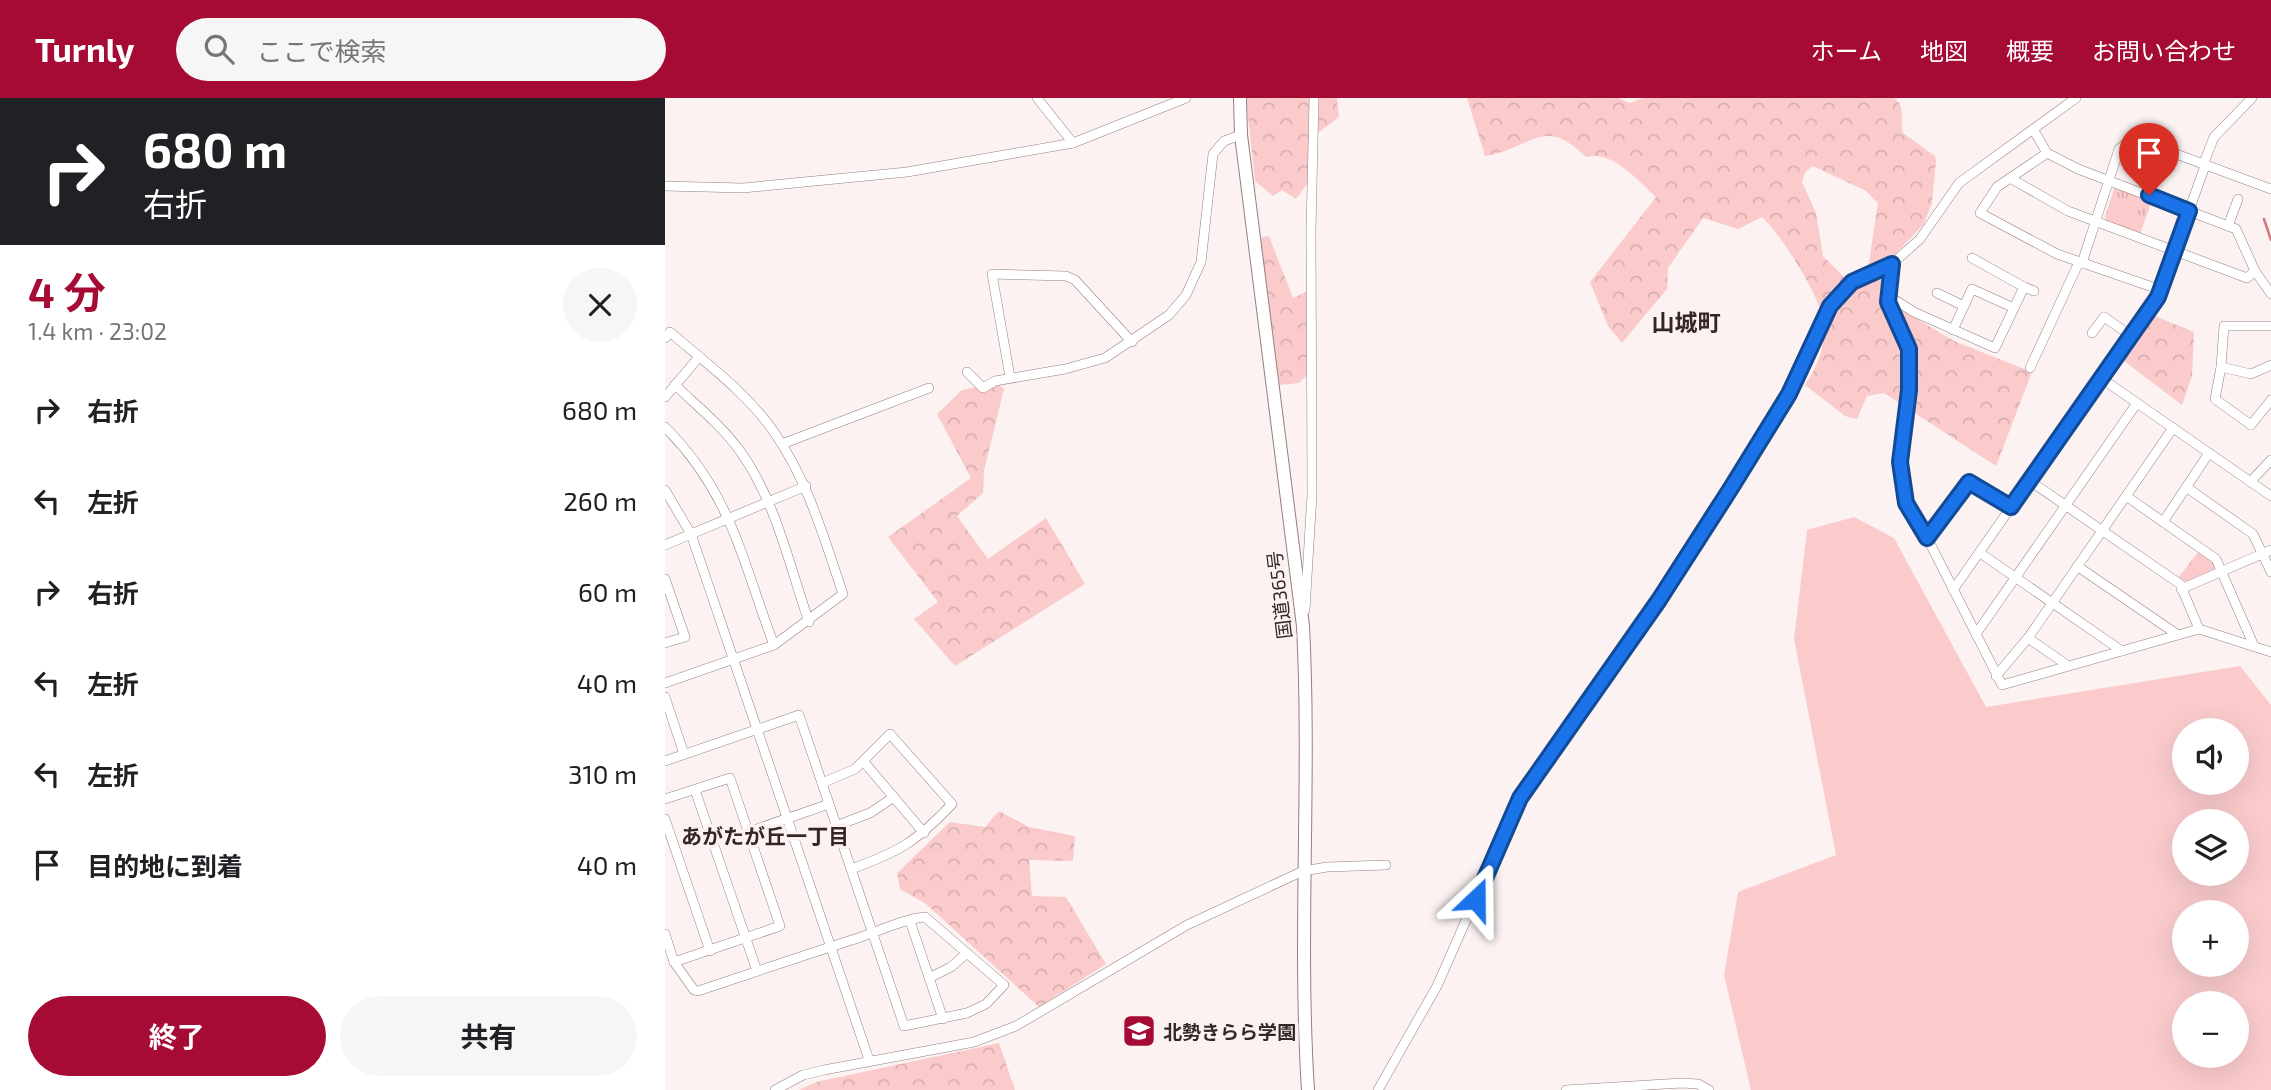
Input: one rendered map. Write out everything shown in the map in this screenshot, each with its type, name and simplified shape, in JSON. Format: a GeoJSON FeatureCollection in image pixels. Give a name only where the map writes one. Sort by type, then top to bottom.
{"type":"FeatureCollection","features":[{"type":"Feature","properties":{"kind":"highway","name":"国道365号"},"geometry":{"type":"LineString","coordinates":[[1240,98],[1241,135],[1303,626],[1306,675],[1303,871],[1308,1090]]}},
{"type":"Feature","properties":{"kind":"street"},"geometry":{"type":"LineString","coordinates":[[1037,98],[1073,143]]}},
{"type":"Feature","properties":{"kind":"street"},"geometry":{"type":"LineString","coordinates":[[665,186],[743,188],[907,172],[1073,143],[1186,98]]}},
{"type":"Feature","properties":{"kind":"street"},"geometry":{"type":"LineString","coordinates":[[1303,626],[1311,544],[1311,231],[1314,98]]}},
{"type":"Feature","properties":{"kind":"street"},"geometry":{"type":"LineString","coordinates":[[1378,1090],[1437,986],[1520,798],[1659,600],[1731,488],[1789,394],[1830,306],[1852,282],[1892,264],[1920,239],[1959,183],[2076,98]]}},
{"type":"Feature","properties":{"kind":"street"},"geometry":{"type":"LineString","coordinates":[[1953,590],[2161,290],[2214,138],[2252,98]]}},
{"type":"Feature","properties":{"kind":"street"},"geometry":{"type":"LineString","coordinates":[[2033,129],[2047,153],[2236,229],[2255,271],[2271,294]]}},
{"type":"Feature","properties":{"kind":"street"},"geometry":{"type":"LineString","coordinates":[[967,372],[983,388],[1010,377],[1065,369],[1105,358],[1169,315],[1195,279],[1201,262],[1213,154],[1224,141],[1241,135]]}},
{"type":"Feature","properties":{"kind":"street"},"geometry":{"type":"LineString","coordinates":[[2030,368],[2080,262],[2119,149],[2133,138],[2271,189]]}},
{"type":"Feature","properties":{"kind":"street"},"geometry":{"type":"LineString","coordinates":[[2047,153],[1997,187],[1980,213],[2057,254],[2161,290]]}},
{"type":"Feature","properties":{"kind":"street"},"geometry":{"type":"LineString","coordinates":[[2010,178],[2068,211],[2247,278],[2255,271]]}},
{"type":"Feature","properties":{"kind":"street"},"geometry":{"type":"LineString","coordinates":[[2228,226],[2238,200]]}},
{"type":"Feature","properties":{"kind":"street"},"geometry":{"type":"LineString","coordinates":[[1972,258],[2034,291]]}},
{"type":"Feature","properties":{"kind":"street"},"geometry":{"type":"LineString","coordinates":[[1892,264],[1887,295],[1909,349],[1909,390],[1900,455],[1908,507],[1914,512],[2001,685],[2199,629],[2271,652]]}},
{"type":"Feature","properties":{"kind":"street"},"geometry":{"type":"LineString","coordinates":[[1010,377],[992,274],[1066,276],[1075,280],[1132,342]]}},
{"type":"Feature","properties":{"kind":"street"},"geometry":{"type":"LineString","coordinates":[[1887,295],[1914,312],[1995,348],[2024,287]]}},
{"type":"Feature","properties":{"kind":"street"},"geometry":{"type":"LineString","coordinates":[[1953,330],[1972,289],[2014,308]]}},
{"type":"Feature","properties":{"kind":"street"},"geometry":{"type":"LineString","coordinates":[[1937,293],[1964,306]]}},
{"type":"Feature","properties":{"kind":"street"},"geometry":{"type":"LineString","coordinates":[[2092,333],[2103,317],[2130,335]]}},
{"type":"Feature","properties":{"kind":"street"},"geometry":{"type":"LineString","coordinates":[[2271,326],[2224,326],[2221,368],[2215,399],[2251,425],[2271,400]]}},
{"type":"Feature","properties":{"kind":"street"},"geometry":{"type":"LineString","coordinates":[[665,683],[774,646],[843,594],[806,486],[782,444],[736,390],[667,332]]}},
{"type":"Feature","properties":{"kind":"street"},"geometry":{"type":"LineString","coordinates":[[665,397],[699,357]]}},
{"type":"Feature","properties":{"kind":"street"},"geometry":{"type":"LineString","coordinates":[[2221,368],[2251,374],[2271,365]]}},
{"type":"Feature","properties":{"kind":"street"},"geometry":{"type":"LineString","coordinates":[[2101,378],[2271,496]]}},
{"type":"Feature","properties":{"kind":"street"},"geometry":{"type":"LineString","coordinates":[[675,385],[738,449],[768,502],[809,622]]}},
{"type":"Feature","properties":{"kind":"street"},"geometry":{"type":"LineString","coordinates":[[782,444],[929,388]]}},
{"type":"Feature","properties":{"kind":"street"},"geometry":{"type":"LineString","coordinates":[[1976,634],[2137,403]]}},
{"type":"Feature","properties":{"kind":"street"},"geometry":{"type":"LineString","coordinates":[[665,427],[702,468],[729,518],[774,646]]}},
{"type":"Feature","properties":{"kind":"street"},"geometry":{"type":"LineString","coordinates":[[1996,676],[2028,638],[2173,428]]}},
{"type":"Feature","properties":{"kind":"street"},"geometry":{"type":"LineString","coordinates":[[2163,522],[2209,453]]}},
{"type":"Feature","properties":{"kind":"street"},"geometry":{"type":"LineString","coordinates":[[2250,482],[2271,460]]}},
{"type":"Feature","properties":{"kind":"street"},"geometry":{"type":"LineString","coordinates":[[2030,481],[2180,584],[2199,629]]}},
{"type":"Feature","properties":{"kind":"street"},"geometry":{"type":"LineString","coordinates":[[1927,538],[1969,482],[2011,507]]}},
{"type":"Feature","properties":{"kind":"street"},"geometry":{"type":"LineString","coordinates":[[665,545],[806,486]]}},
{"type":"Feature","properties":{"kind":"street"},"geometry":{"type":"LineString","coordinates":[[2186,487],[2253,534],[2267,551],[2271,572]]}},
{"type":"Feature","properties":{"kind":"street"},"geometry":{"type":"LineString","coordinates":[[665,490],[691,534],[869,1060]]}},
{"type":"Feature","properties":{"kind":"street"},"geometry":{"type":"LineString","coordinates":[[2126,496],[2216,559],[2254,646]]}},
{"type":"Feature","properties":{"kind":"street"},"geometry":{"type":"LineString","coordinates":[[2181,589],[2267,551]]}},
{"type":"Feature","properties":{"kind":"street"},"geometry":{"type":"LineString","coordinates":[[1980,552],[2122,651]]}},
{"type":"Feature","properties":{"kind":"street"},"geometry":{"type":"LineString","coordinates":[[2077,566],[2178,635]]}},
{"type":"Feature","properties":{"kind":"street"},"geometry":{"type":"LineString","coordinates":[[665,579],[685,637],[665,643]]}},
{"type":"Feature","properties":{"kind":"street"},"geometry":{"type":"LineString","coordinates":[[2028,638],[2067,665]]}},
{"type":"Feature","properties":{"kind":"street"},"geometry":{"type":"LineString","coordinates":[[665,697],[684,754]]}},
{"type":"Feature","properties":{"kind":"street"},"geometry":{"type":"LineString","coordinates":[[665,761],[799,715],[872,933],[904,1026],[943,1019],[978,1008],[1004,985],[925,917],[910,920],[872,933],[831,946],[698,991],[694,990],[674,962],[665,934]]}},
{"type":"Feature","properties":{"kind":"street"},"geometry":{"type":"LineString","coordinates":[[822,783],[850,772],[864,762],[890,734],[952,804],[924,833],[903,849],[851,869]]}},
{"type":"Feature","properties":{"kind":"street"},"geometry":{"type":"LineString","coordinates":[[864,762],[924,833]]}},
{"type":"Feature","properties":{"kind":"street"},"geometry":{"type":"LineString","coordinates":[[665,799],[730,778],[780,926],[674,962]]}},
{"type":"Feature","properties":{"kind":"street"},"geometry":{"type":"LineString","coordinates":[[695,790],[757,971]]}},
{"type":"Feature","properties":{"kind":"street"},"geometry":{"type":"LineString","coordinates":[[836,826],[870,813],[894,797]]}},
{"type":"Feature","properties":{"kind":"street"},"geometry":{"type":"LineString","coordinates":[[748,832],[829,804]]}},
{"type":"Feature","properties":{"kind":"street"},"geometry":{"type":"LineString","coordinates":[[665,819],[710,951]]}},
{"type":"Feature","properties":{"kind":"street"},"geometry":{"type":"LineString","coordinates":[[775,1090],[803,1076],[869,1060],[974,1042],[1016,1026],[1187,925],[1303,871],[1327,867],[1386,865]]}},
{"type":"Feature","properties":{"kind":"street"},"geometry":{"type":"LineString","coordinates":[[910,920],[943,1019]]}},
{"type":"Feature","properties":{"kind":"street"},"geometry":{"type":"LineString","coordinates":[[929,978],[951,967],[967,953]]}},
{"type":"Feature","properties":{"kind":"street"},"geometry":{"type":"LineString","coordinates":[[1566,1090],[1682,1083],[1698,1084],[1709,1090]]}},
{"type":"Feature","properties":{"kind":"green space"},"geometry":{"type":"Polygon","coordinates":[[[1246,98],[1309,98],[1308,183],[1296,199],[1282,190],[1273,196],[1255,181],[1246,98]]]}},
{"type":"Feature","properties":{"kind":"green space"},"geometry":{"type":"Polygon","coordinates":[[[1319,98],[1337,98],[1339,117],[1318,133],[1319,98]]]}},
{"type":"Feature","properties":{"kind":"green space"},"geometry":{"type":"Polygon","coordinates":[[[1467,98],[1618,98],[1630,103],[1643,98],[1894,98],[1902,110],[1903,133],[1935,156],[1936,161],[1932,203],[1924,224],[1882,268],[1890,303],[1954,341],[2032,372],[1996,466],[1884,393],[1867,396],[1857,419],[1845,416],[1805,385],[1820,354],[1824,336],[1823,319],[1798,265],[1762,217],[1738,229],[1703,218],[1668,268],[1667,289],[1622,343],[1608,326],[1590,282],[1656,197],[1615,162],[1596,156],[1586,157],[1571,144],[1558,138],[1537,138],[1485,156],[1467,98]],[[1813,166],[1805,172],[1802,182],[1816,213],[1823,256],[1854,287],[1866,282],[1878,203],[1866,191],[1813,166]]]}},
{"type":"Feature","properties":{"kind":"green space"},"geometry":{"type":"Polygon","coordinates":[[[2118,187],[2152,200],[2140,234],[2107,222],[2105,217],[2114,189],[2118,187]]]}},
{"type":"Feature","properties":{"kind":"green space"},"geometry":{"type":"Polygon","coordinates":[[[1269,236],[1293,298],[1306,292],[1310,335],[1308,374],[1299,383],[1279,385],[1259,238],[1269,236]]]}},
{"type":"Feature","properties":{"kind":"green space"},"geometry":{"type":"Polygon","coordinates":[[[2150,314],[2194,332],[2192,376],[2182,405],[2120,358],[2150,314]]]}},
{"type":"Feature","properties":{"kind":"green space"},"geometry":{"type":"Polygon","coordinates":[[[997,383],[1004,389],[984,471],[983,493],[957,516],[988,559],[1046,518],[1085,584],[955,666],[914,619],[938,602],[888,537],[971,478],[937,414],[962,390],[997,383]]]}},
{"type":"Feature","properties":{"kind":"green space"},"geometry":{"type":"Polygon","coordinates":[[[1854,517],[1894,538],[1986,707],[2240,666],[2271,705],[2271,1090],[1751,1090],[1724,975],[1738,892],[1836,855],[1794,639],[1807,530],[1854,517]]]}},
{"type":"Feature","properties":{"kind":"green space"},"geometry":{"type":"Polygon","coordinates":[[[2199,551],[2214,561],[2215,570],[2192,581],[2178,578],[2199,551]]]}},
{"type":"Feature","properties":{"kind":"green space"},"geometry":{"type":"Polygon","coordinates":[[[999,811],[1029,827],[1075,836],[1073,861],[1029,860],[1032,896],[1066,897],[1106,964],[1039,1007],[926,904],[900,889],[897,873],[950,822],[985,827],[999,811]]]}},
{"type":"Feature","properties":{"kind":"green space"},"geometry":{"type":"Polygon","coordinates":[[[999,1043],[1015,1090],[799,1090],[816,1082],[999,1043]]]}},
{"type":"Feature","properties":{"kind":"waterway"},"geometry":{"type":"LineString","coordinates":[[2264,219],[2271,240]]}},
{"type":"Feature","properties":{"kind":"place","name":"北勢きらら学園"},"geometry":{"type":"Point","coordinates":[1139,1031]}},
{"type":"Feature","properties":{"kind":"district","name":"山城町"},"geometry":{"type":"Point","coordinates":[1686,322]}},
{"type":"Feature","properties":{"kind":"district","name":"あがたが丘一丁目"},"geometry":{"type":"Point","coordinates":[765,835]}},
{"type":"Feature","properties":{"kind":"route"},"geometry":{"type":"LineString","coordinates":[[1476,899],[1520,798],[1659,600],[1731,488],[1789,394],[1837,296],[1852,282],[1892,264],[1888,302],[1905,333],[1909,349],[1909,390],[1900,462],[1906,503],[1912,513],[1914,512],[1927,538],[1969,482],[1989,491],[2011,507],[2158,297],[2189,211],[2149,195]]}}]}
